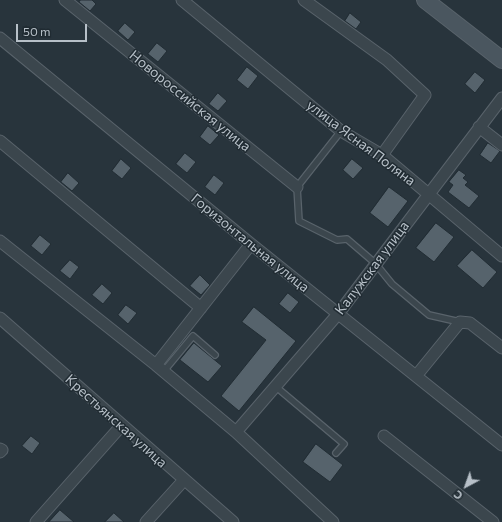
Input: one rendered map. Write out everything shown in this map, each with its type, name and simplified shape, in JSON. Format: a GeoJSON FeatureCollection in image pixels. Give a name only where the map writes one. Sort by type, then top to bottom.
{"type":"FeatureCollection","features":[{"type":"Feature","properties":{"kind":"main road"},"geometry":{"type":"LineString","coordinates":[[425,0],[502,60]]}},
{"type":"Feature","properties":{"kind":"street","name":"Новороссийская улица"},"geometry":{"type":"LineString","coordinates":[[65,0],[297,187]]}},
{"type":"Feature","properties":{"kind":"street","name":"улица Ясная Поляна"},"geometry":{"type":"LineString","coordinates":[[182,0],[341,131],[382,155],[502,256]]}},
{"type":"Feature","properties":{"kind":"street"},"geometry":{"type":"LineString","coordinates":[[304,0],[387,60],[425,95],[382,155]]}},
{"type":"Feature","properties":{"kind":"street","name":"Горизонтальная улица"},"geometry":{"type":"LineString","coordinates":[[0,38],[251,244],[502,445]]}},
{"type":"Feature","properties":{"kind":"street","name":"Калужская улица"},"geometry":{"type":"LineString","coordinates":[[236,432],[338,314],[502,98]]}},
{"type":"Feature","properties":{"kind":"street"},"geometry":{"type":"LineString","coordinates":[[479,127],[502,144]]}},
{"type":"Feature","properties":{"kind":"street"},"geometry":{"type":"LineString","coordinates":[[0,141],[201,308]]}},
{"type":"Feature","properties":{"kind":"street"},"geometry":{"type":"LineString","coordinates":[[0,241],[160,368],[236,432],[333,522]]}},
{"type":"Feature","properties":{"kind":"street"},"geometry":{"type":"LineString","coordinates":[[160,368],[201,308],[251,244]]}},
{"type":"Feature","properties":{"kind":"street","name":"Крестьянская улица"},"geometry":{"type":"LineString","coordinates":[[0,318],[233,522]]}},
{"type":"Feature","properties":{"kind":"street"},"geometry":{"type":"LineString","coordinates":[[416,376],[460,322],[470,323],[502,348]]}},
{"type":"Feature","properties":{"kind":"street"},"geometry":{"type":"LineString","coordinates":[[36,522],[122,425]]}},
{"type":"Feature","properties":{"kind":"street"},"geometry":{"type":"LineString","coordinates":[[384,436],[493,522]]}},
{"type":"Feature","properties":{"kind":"street"},"geometry":{"type":"LineString","coordinates":[[146,522],[184,480]]}},
{"type":"Feature","properties":{"kind":"lane"},"geometry":{"type":"LineString","coordinates":[[341,131],[297,187],[299,221],[337,240],[347,239],[375,264],[392,284],[429,315],[460,322]]}},
{"type":"Feature","properties":{"kind":"lane"},"geometry":{"type":"LineString","coordinates":[[160,368],[193,336],[215,355]]}},
{"type":"Feature","properties":{"kind":"lane"},"geometry":{"type":"LineString","coordinates":[[275,386],[344,444],[336,453]]}},
{"type":"Feature","properties":{"kind":"building"},"geometry":{"type":"Polygon","coordinates":[[[81,0],[92,0],[96,4],[90,11],[79,2],[81,0]]]}},
{"type":"Feature","properties":{"kind":"building"},"geometry":{"type":"Polygon","coordinates":[[[350,13],[361,22],[356,29],[345,21],[350,13]]]}},
{"type":"Feature","properties":{"kind":"building"},"geometry":{"type":"Polygon","coordinates":[[[125,23],[135,32],[128,40],[118,31],[125,23]]]}},
{"type":"Feature","properties":{"kind":"building"},"geometry":{"type":"Polygon","coordinates":[[[157,43],[167,51],[158,62],[148,54],[157,43]]]}},
{"type":"Feature","properties":{"kind":"building"},"geometry":{"type":"Polygon","coordinates":[[[247,67],[258,76],[248,89],[237,80],[247,67]]]}},
{"type":"Feature","properties":{"kind":"building"},"geometry":{"type":"Polygon","coordinates":[[[475,72],[485,80],[475,93],[465,84],[475,72]]]}},
{"type":"Feature","properties":{"kind":"building"},"geometry":{"type":"Polygon","coordinates":[[[218,93],[227,101],[218,111],[209,104],[218,93]]]}},
{"type":"Feature","properties":{"kind":"building"},"geometry":{"type":"Polygon","coordinates":[[[208,126],[219,135],[210,145],[200,137],[208,126]]]}},
{"type":"Feature","properties":{"kind":"building"},"geometry":{"type":"Polygon","coordinates":[[[488,143],[500,151],[491,163],[480,155],[488,143]]]}},
{"type":"Feature","properties":{"kind":"building"},"geometry":{"type":"Polygon","coordinates":[[[185,153],[196,162],[187,173],[176,164],[185,153]]]}},
{"type":"Feature","properties":{"kind":"building"},"geometry":{"type":"Polygon","coordinates":[[[121,159],[131,168],[122,179],[112,171],[121,159]]]}},
{"type":"Feature","properties":{"kind":"building"},"geometry":{"type":"Polygon","coordinates":[[[352,159],[363,168],[353,179],[343,170],[352,159]]]}},
{"type":"Feature","properties":{"kind":"building"},"geometry":{"type":"Polygon","coordinates":[[[459,170],[466,175],[463,178],[468,182],[465,185],[479,196],[469,208],[448,192],[453,185],[449,182],[459,170]]]}},
{"type":"Feature","properties":{"kind":"building"},"geometry":{"type":"Polygon","coordinates":[[[68,173],[79,183],[72,191],[61,182],[68,173]]]}},
{"type":"Feature","properties":{"kind":"building"},"geometry":{"type":"Polygon","coordinates":[[[214,175],[224,183],[215,195],[205,187],[214,175]]]}},
{"type":"Feature","properties":{"kind":"building"},"geometry":{"type":"Polygon","coordinates":[[[389,187],[408,201],[388,227],[370,213],[389,187]]]}},
{"type":"Feature","properties":{"kind":"building"},"geometry":{"type":"Polygon","coordinates":[[[436,223],[454,237],[434,262],[416,248],[436,223]]]}},
{"type":"Feature","properties":{"kind":"building"},"geometry":{"type":"Polygon","coordinates":[[[40,235],[51,244],[42,255],[31,246],[40,235]]]}},
{"type":"Feature","properties":{"kind":"building"},"geometry":{"type":"Polygon","coordinates":[[[472,250],[497,272],[483,288],[457,266],[472,250]]]}},
{"type":"Feature","properties":{"kind":"building"},"geometry":{"type":"Polygon","coordinates":[[[70,260],[79,267],[70,279],[60,271],[70,260]]]}},
{"type":"Feature","properties":{"kind":"building"},"geometry":{"type":"Polygon","coordinates":[[[200,275],[210,285],[201,295],[190,286],[200,275]]]}},
{"type":"Feature","properties":{"kind":"building"},"geometry":{"type":"Polygon","coordinates":[[[102,284],[112,293],[103,304],[92,295],[102,284]]]}},
{"type":"Feature","properties":{"kind":"building"},"geometry":{"type":"Polygon","coordinates":[[[288,293],[299,302],[290,313],[279,304],[288,293]]]}},
{"type":"Feature","properties":{"kind":"building"},"geometry":{"type":"Polygon","coordinates":[[[126,305],[137,313],[128,324],[118,315],[126,305]]]}},
{"type":"Feature","properties":{"kind":"building"},"geometry":{"type":"Polygon","coordinates":[[[254,307],[296,341],[239,411],[221,396],[266,340],[242,322],[254,307]]]}},
{"type":"Feature","properties":{"kind":"building"},"geometry":{"type":"Polygon","coordinates":[[[194,343],[222,366],[208,382],[180,360],[194,343]]]}},
{"type":"Feature","properties":{"kind":"building"},"geometry":{"type":"Polygon","coordinates":[[[31,436],[40,443],[32,454],[22,446],[31,436]]]}},
{"type":"Feature","properties":{"kind":"building"},"geometry":{"type":"Polygon","coordinates":[[[316,444],[343,465],[330,482],[303,462],[316,444]]]}},
{"type":"Feature","properties":{"kind":"building"},"geometry":{"type":"Polygon","coordinates":[[[60,510],[74,522],[49,522],[60,510]]]}},
{"type":"Feature","properties":{"kind":"building"},"geometry":{"type":"Polygon","coordinates":[[[114,513],[124,522],[105,522],[114,513]]]}}]}
